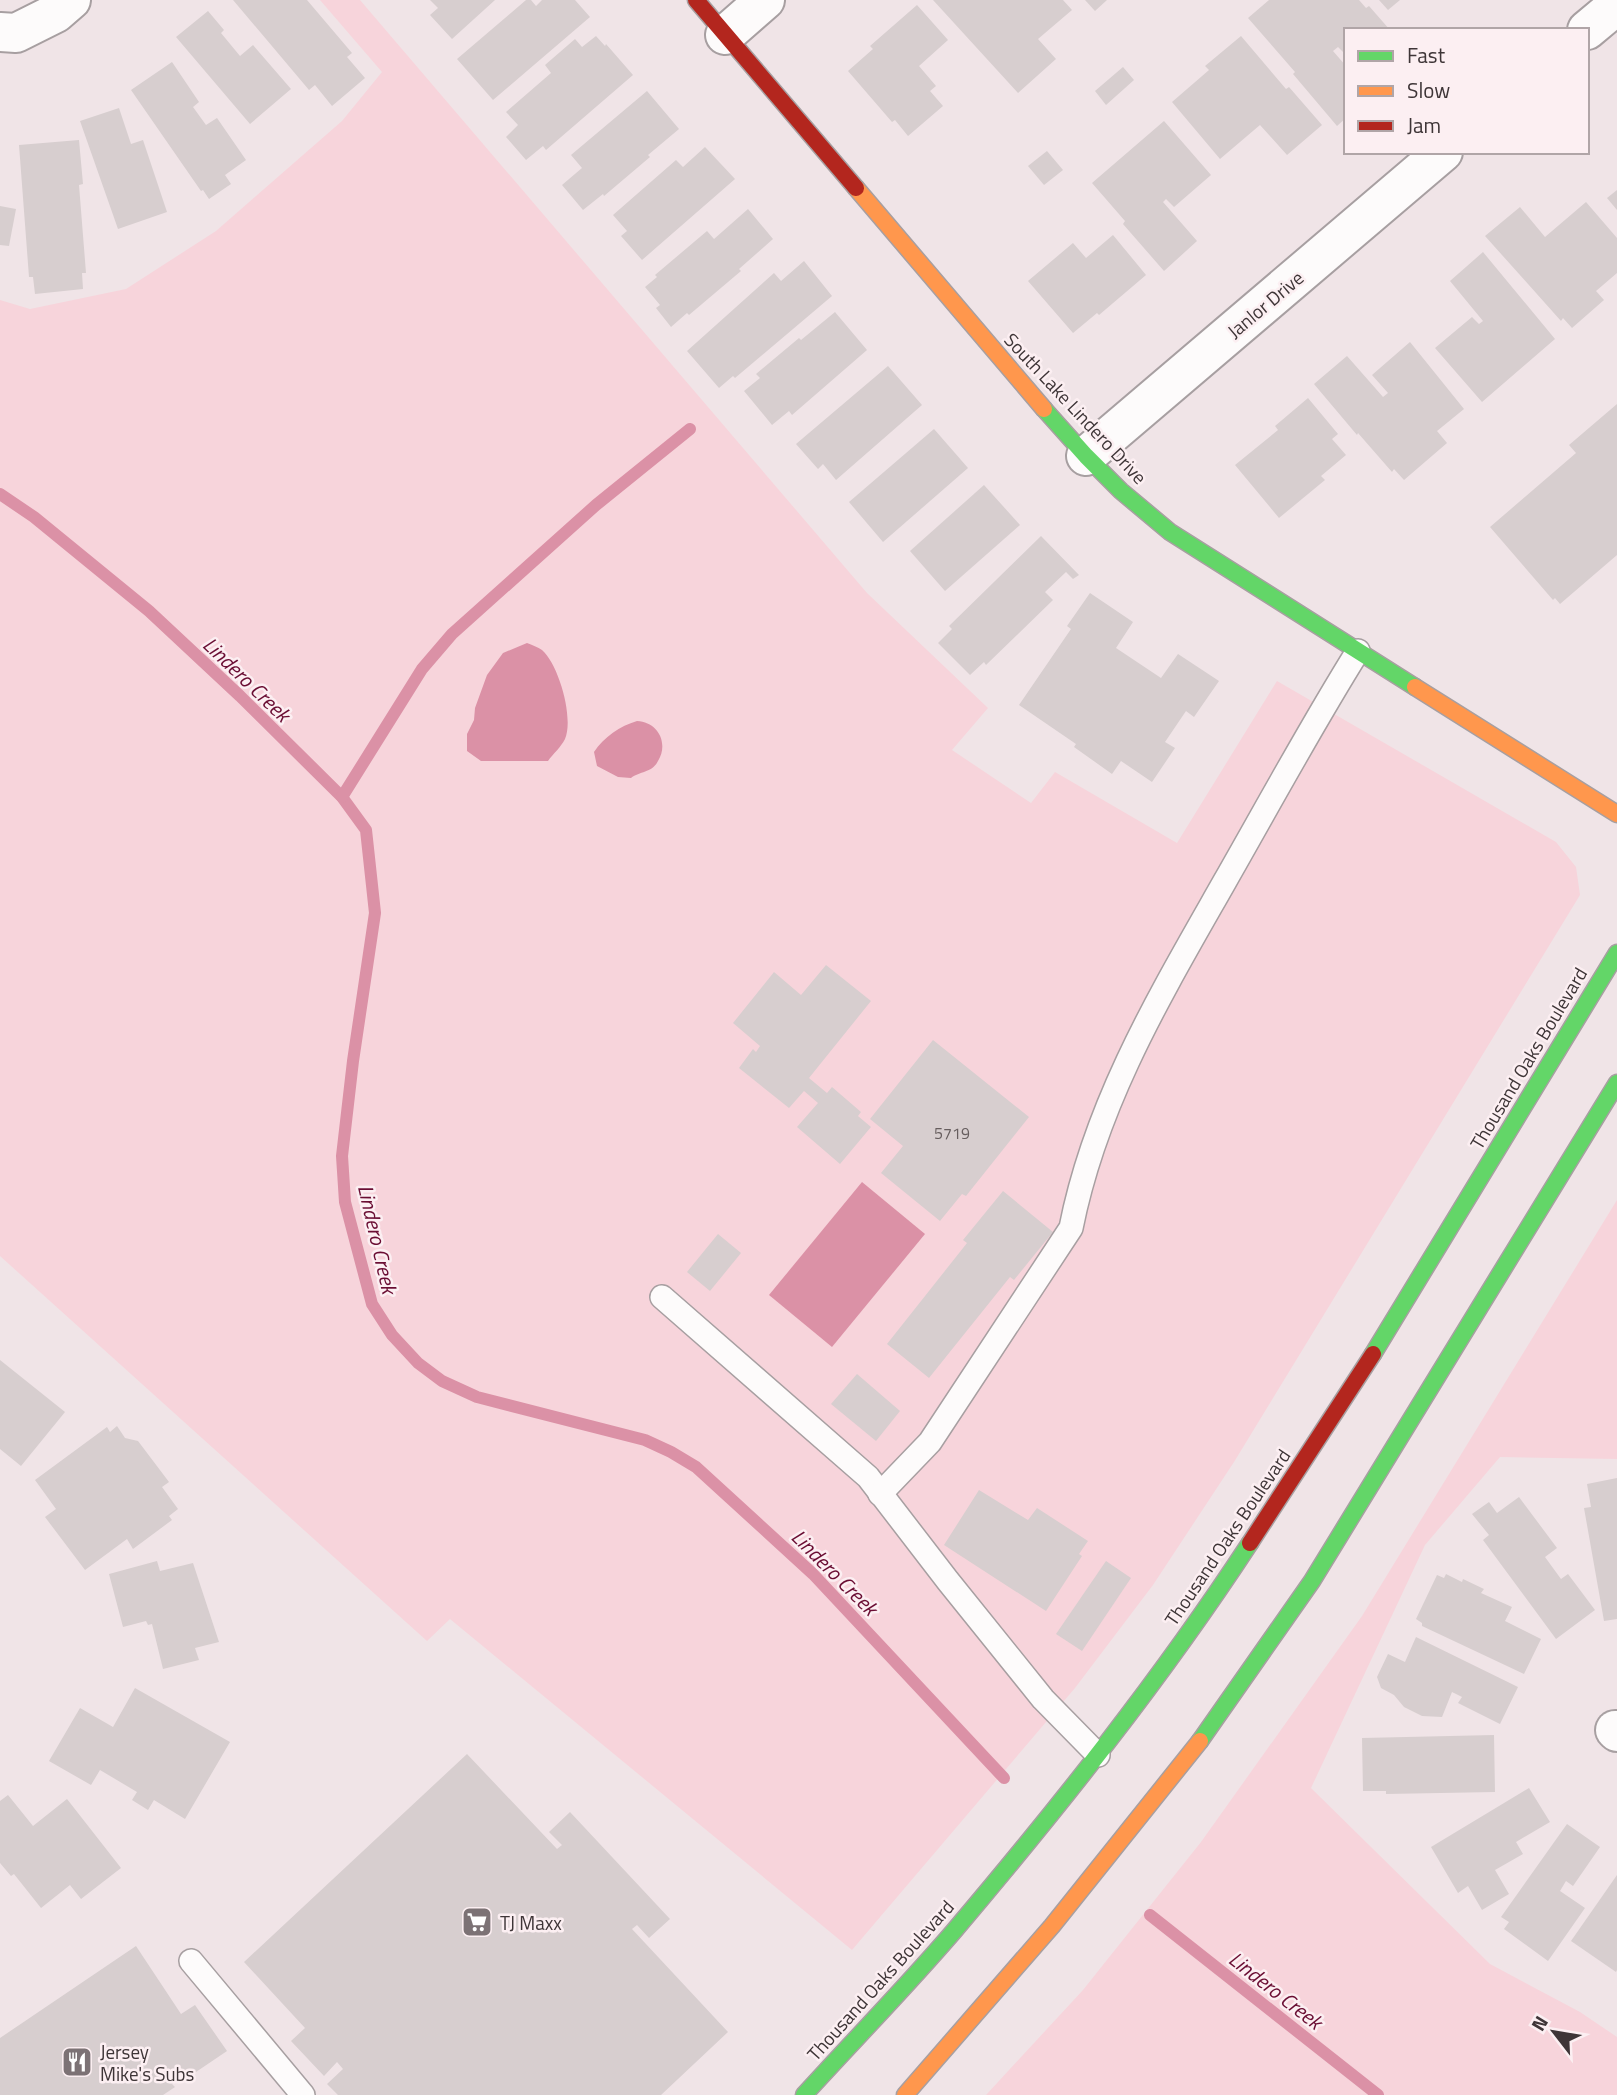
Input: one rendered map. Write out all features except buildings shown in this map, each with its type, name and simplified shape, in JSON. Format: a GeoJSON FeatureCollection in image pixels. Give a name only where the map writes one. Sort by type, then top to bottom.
{"type":"FeatureCollection","features":[{"type":"Feature","properties":{"kind":"main road","name":"South Lake Lindero Drive"},"geometry":{"type":"LineString","coordinates":[[696,0],[993,350],[1086,456],[1121,491],[1170,532],[1617,814]]}},
{"type":"Feature","properties":{"kind":"main road","name":"Thousand Oaks Boulevard"},"geometry":{"type":"LineString","coordinates":[[804,2095],[954,1932],[1098,1755],[1214,1598],[1343,1403],[1617,953]]}},
{"type":"Feature","properties":{"kind":"main road"},"geometry":{"type":"LineString","coordinates":[[905,2095],[1084,1888],[1179,1770],[1281,1629],[1408,1429],[1617,1083]]}},
{"type":"Feature","properties":{"kind":"street"},"geometry":{"type":"LineString","coordinates":[[0,32],[16,33],[56,13],[71,0]]}},
{"type":"Feature","properties":{"kind":"street"},"geometry":{"type":"LineString","coordinates":[[725,34],[765,0]]}},
{"type":"Feature","properties":{"kind":"street"},"geometry":{"type":"LineString","coordinates":[[1589,28],[1617,5]]}},
{"type":"Feature","properties":{"kind":"street","name":"Janlor Drive"},"geometry":{"type":"LineString","coordinates":[[1086,456],[1441,154]]}},
{"type":"Feature","properties":{"kind":"lane"},"geometry":{"type":"LineString","coordinates":[[880,1494],[930,1442],[1071,1228],[1079,1188],[1113,1090],[1153,1009],[1357,651]]}},
{"type":"Feature","properties":{"kind":"lane"},"geometry":{"type":"LineString","coordinates":[[662,1297],[869,1477],[1043,1699],[1098,1755]]}},
{"type":"Feature","properties":{"kind":"lane"},"geometry":{"type":"LineString","coordinates":[[191,1961],[303,2095]]}},
{"type":"Feature","properties":{"kind":"shaded area"},"geometry":{"type":"Polygon","coordinates":[[[320,0],[360,0],[867,593],[988,708],[952,750],[1031,803],[1055,772],[1177,843],[1277,681],[1556,842],[1576,867],[1580,895],[1234,1462],[1153,1585],[1075,1688],[852,1950],[450,1619],[427,1641],[0,1256],[0,300],[30,309],[126,289],[216,231],[342,121],[382,72],[320,0]]]}},
{"type":"Feature","properties":{"kind":"shaded area"},"geometry":{"type":"Polygon","coordinates":[[[527,643],[542,650],[559,679],[568,718],[565,739],[548,761],[481,761],[467,751],[467,734],[474,720],[475,708],[487,675],[503,653],[527,643]]]}},
{"type":"Feature","properties":{"kind":"shaded area"},"geometry":{"type":"Polygon","coordinates":[[[637,721],[651,725],[660,735],[661,754],[655,765],[631,778],[618,777],[597,766],[594,752],[598,747],[613,733],[637,721]]]}},
{"type":"Feature","properties":{"kind":"shaded area"},"geometry":{"type":"Polygon","coordinates":[[[862,1182],[925,1234],[832,1347],[769,1295],[862,1182]]]}},
{"type":"Feature","properties":{"kind":"shaded area"},"geometry":{"type":"Polygon","coordinates":[[[1617,1200],[1617,1459],[1500,1457],[1425,1545],[1311,1788],[1490,1964],[1580,2012],[1617,2037],[1617,2095],[986,2095],[1083,1990],[1201,1842],[1362,1616],[1617,1200]]]}},
{"type":"Feature","properties":{"kind":"waterway"},"geometry":{"type":"LineString","coordinates":[[342,797],[422,669],[452,634],[596,505],[690,429]]}},
{"type":"Feature","properties":{"kind":"waterway","name":"Lindero Creek"},"geometry":{"type":"LineString","coordinates":[[0,494],[34,517],[149,611],[342,797],[366,830],[375,913],[342,1156],[345,1202],[372,1304],[392,1335],[418,1363],[442,1381],[477,1397],[645,1440],[696,1467],[813,1574],[1004,1778]]}},
{"type":"Feature","properties":{"kind":"waterway","name":"Lindero Creek"},"geometry":{"type":"LineString","coordinates":[[1150,1915],[1378,2095]]}},
{"type":"Feature","properties":{"kind":"traffic: fast"},"geometry":{"type":"LineString","coordinates":[[1044,409],[1121,491],[1170,532],[1415,687]]}},
{"type":"Feature","properties":{"kind":"traffic: fast"},"geometry":{"type":"LineString","coordinates":[[1373,1354],[1617,953]]}},
{"type":"Feature","properties":{"kind":"traffic: fast"},"geometry":{"type":"LineString","coordinates":[[1200,1741],[1312,1581],[1617,1083]]}},
{"type":"Feature","properties":{"kind":"traffic: fast"},"geometry":{"type":"LineString","coordinates":[[804,2095],[936,1952],[1032,1837],[1145,1693],[1250,1543]]}},
{"type":"Feature","properties":{"kind":"traffic: slow"},"geometry":{"type":"LineString","coordinates":[[856,188],[1044,409]]}},
{"type":"Feature","properties":{"kind":"traffic: slow"},"geometry":{"type":"LineString","coordinates":[[1415,687],[1617,814]]}},
{"type":"Feature","properties":{"kind":"traffic: slow"},"geometry":{"type":"LineString","coordinates":[[905,2095],[1052,1926],[1200,1741]]}},
{"type":"Feature","properties":{"kind":"traffic: jam"},"geometry":{"type":"LineString","coordinates":[[696,0],[856,188]]}},
{"type":"Feature","properties":{"kind":"traffic: jam"},"geometry":{"type":"LineString","coordinates":[[1250,1543],[1373,1354]]}},
{"type":"Feature","properties":{"kind":"place","name":"TJ Maxx"},"geometry":{"type":"Point","coordinates":[477,1922]}},
{"type":"Feature","properties":{"kind":"place","name":"Jersey Mike's Subs"},"geometry":{"type":"Point","coordinates":[77,2062]}}]}
